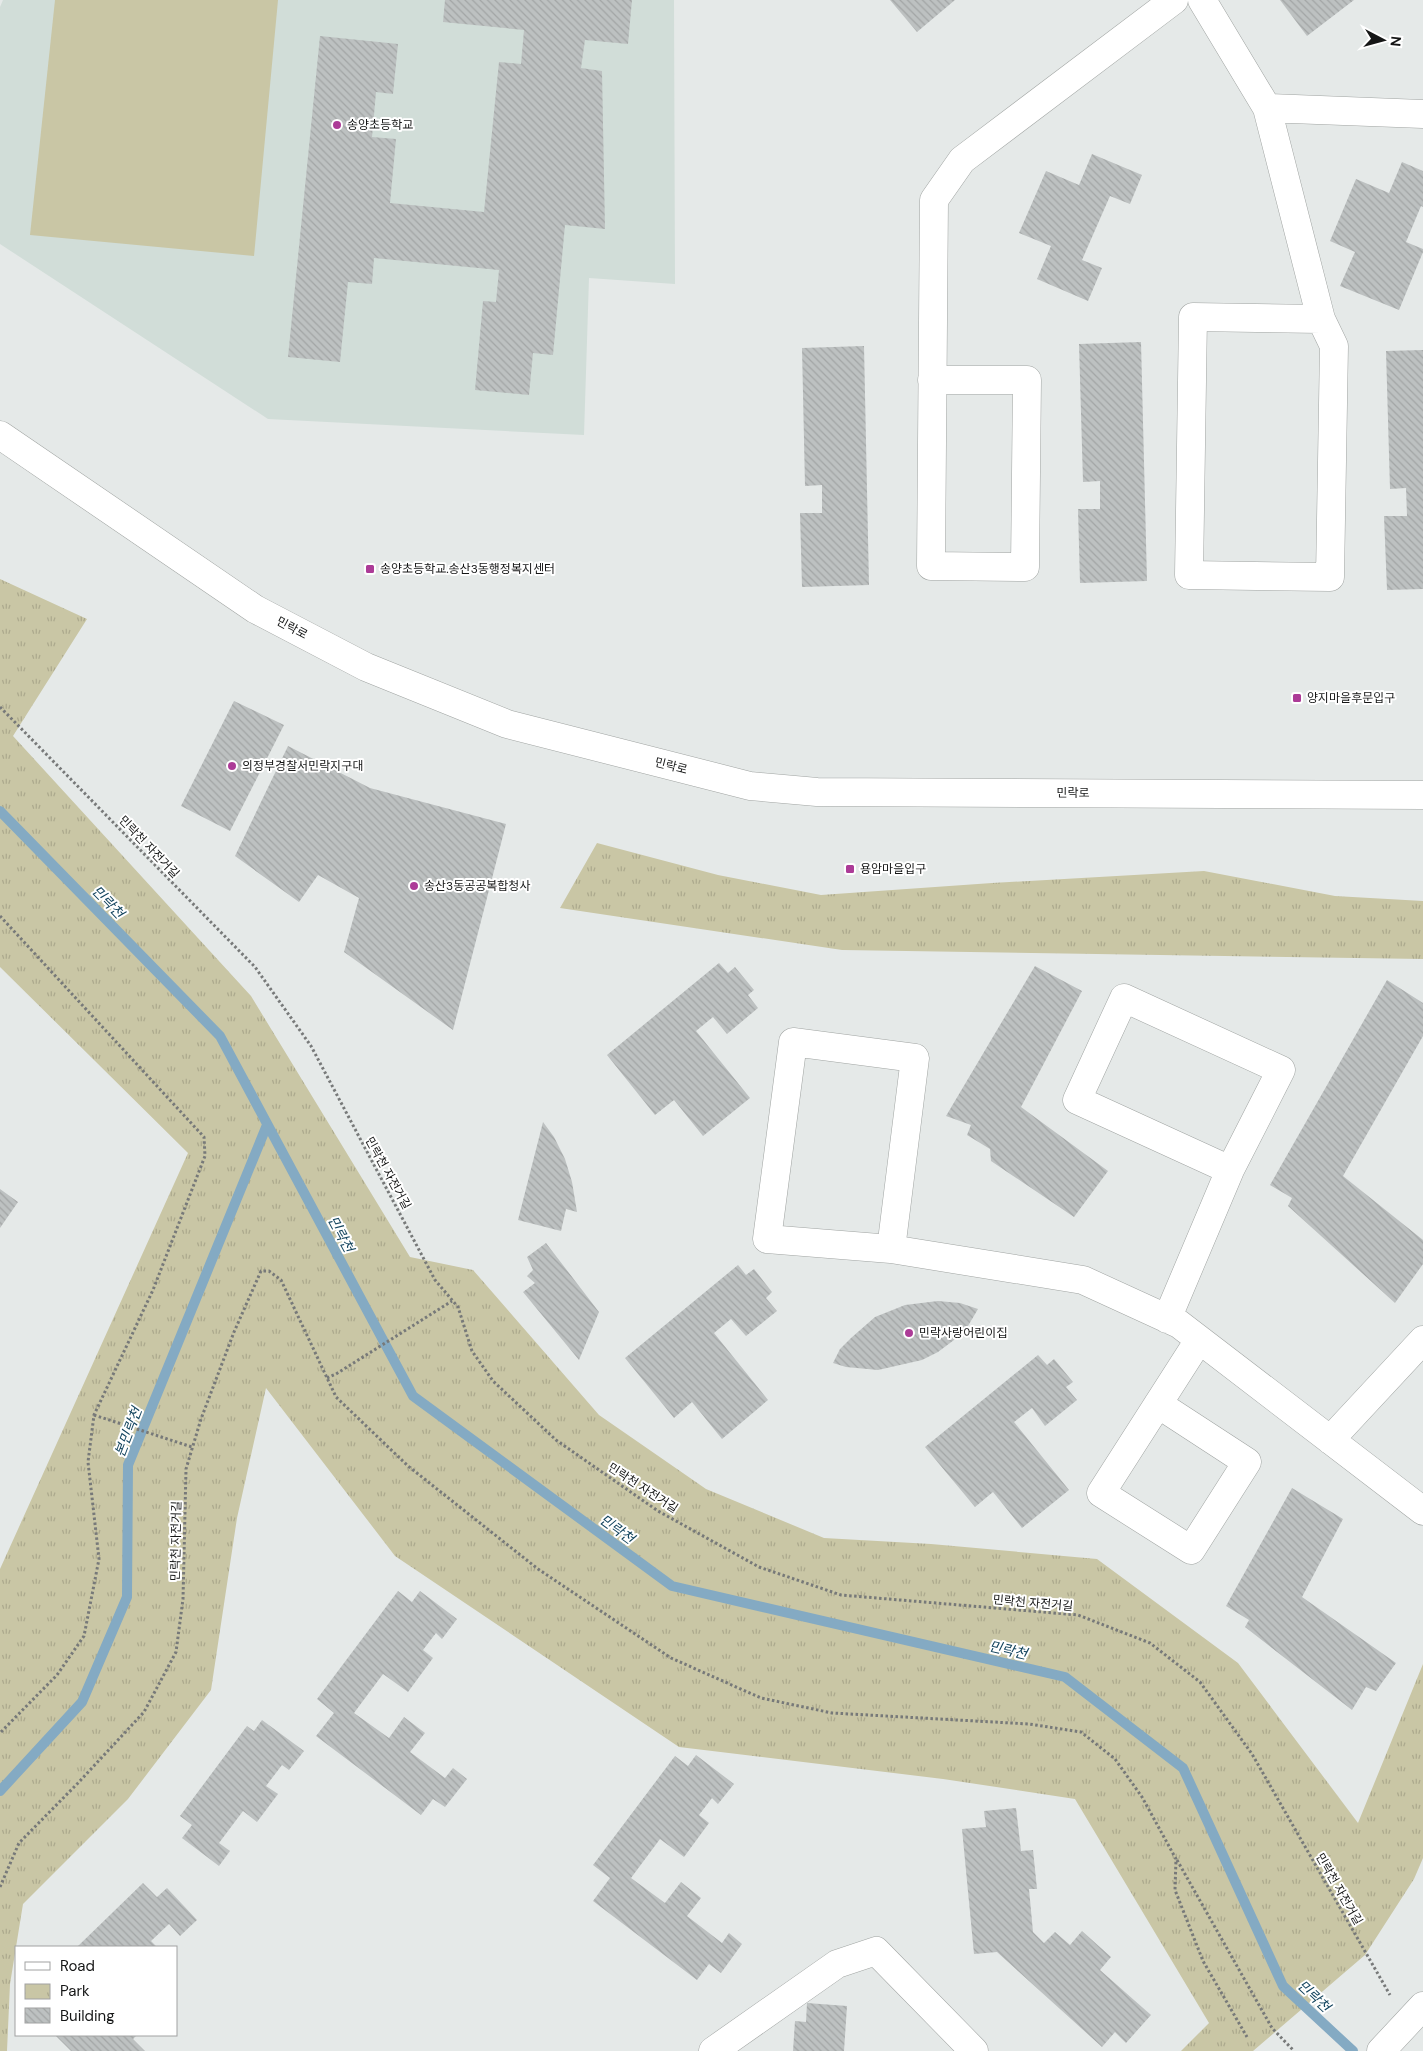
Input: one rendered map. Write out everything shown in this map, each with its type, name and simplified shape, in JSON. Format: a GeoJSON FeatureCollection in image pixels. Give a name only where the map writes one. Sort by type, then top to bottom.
{"type":"FeatureCollection","features":[{"type":"Feature","properties":{"kind":"main road"},"geometry":{"type":"LineString","coordinates":[[932,380],[1027,380],[1025,567],[931,566],[932,380],[934,200],[962,160],[1174,0]]}},
{"type":"Feature","properties":{"kind":"main road"},"geometry":{"type":"LineString","coordinates":[[1202,0],[1267,108],[1321,319],[1334,346],[1330,577],[1189,574],[1193,317],[1321,319]]}},
{"type":"Feature","properties":{"kind":"main road"},"geometry":{"type":"LineString","coordinates":[[1267,108],[1423,114]]}},
{"type":"Feature","properties":{"kind":"main road","name":"민락로"},"geometry":{"type":"LineString","coordinates":[[0,434],[255,609],[366,667],[507,724],[750,786],[817,792],[1423,795]]}},
{"type":"Feature","properties":{"kind":"main road"},"geometry":{"type":"LineString","coordinates":[[1167,1319],[1230,1170],[1281,1070],[1124,998],[1078,1100],[1230,1170]]}},
{"type":"Feature","properties":{"kind":"main road"},"geometry":{"type":"LineString","coordinates":[[891,1249],[915,1058],[793,1042],[767,1239],[891,1249],[1083,1280],[1179,1324],[1423,1512]]}},
{"type":"Feature","properties":{"kind":"main road"},"geometry":{"type":"LineString","coordinates":[[1158,1404],[1248,1462],[1191,1550],[1101,1493],[1158,1404],[1199,1340]]}},
{"type":"Feature","properties":{"kind":"main road"},"geometry":{"type":"LineString","coordinates":[[1330,1440],[1423,1340]]}},
{"type":"Feature","properties":{"kind":"main road"},"geometry":{"type":"LineString","coordinates":[[713,2051],[838,1964],[876,1952],[974,2051]]}},
{"type":"Feature","properties":{"kind":"main road"},"geometry":{"type":"LineString","coordinates":[[1381,2051],[1415,2014]]}},
{"type":"Feature","properties":{"kind":"path","name":"민락천 자전거길"},"geometry":{"type":"LineString","coordinates":[[0,708],[255,967],[311,1046],[435,1280],[458,1307],[472,1351],[493,1381],[556,1440],[658,1511],[759,1567],[842,1595],[1078,1615],[1150,1643],[1200,1682],[1252,1754],[1357,1939],[1415,2014]]}},
{"type":"Feature","properties":{"kind":"path"},"geometry":{"type":"LineString","coordinates":[[0,916],[204,1137],[205,1156],[153,1290],[94,1415],[88,1462],[100,1559],[84,1636],[57,1675],[0,1734]]}},
{"type":"Feature","properties":{"kind":"path","name":"민락천 자전거길"},"geometry":{"type":"LineString","coordinates":[[0,1888],[19,1844],[144,1712],[176,1652],[183,1599],[186,1469],[192,1447],[231,1341],[261,1271],[269,1271],[281,1280],[336,1397],[408,1466],[538,1569],[671,1658],[761,1698],[832,1713],[1028,1724],[1081,1732],[1115,1760],[1142,1797],[1272,2028],[1294,2051]]}},
{"type":"Feature","properties":{"kind":"path"},"geometry":{"type":"LineString","coordinates":[[327,1378],[452,1300]]}},
{"type":"Feature","properties":{"kind":"path"},"geometry":{"type":"LineString","coordinates":[[94,1415],[192,1447]]}},
{"type":"Feature","properties":{"kind":"path"},"geometry":{"type":"LineString","coordinates":[[1176,1859],[1175,1890],[1202,1962],[1247,2037]]}},
{"type":"Feature","properties":{"kind":"shaded area","name":"송양초등학교"},"geometry":{"type":"Polygon","coordinates":[[[3,0],[674,0],[675,284],[589,278],[584,435],[268,419],[0,244],[0,7],[3,0]]]}},
{"type":"Feature","properties":{"kind":"green space"},"geometry":{"type":"Polygon","coordinates":[[[55,0],[278,0],[254,256],[30,235],[55,0]]]}},
{"type":"Feature","properties":{"kind":"green space"},"geometry":{"type":"Polygon","coordinates":[[[0,579],[87,619],[13,736],[251,996],[410,1257],[473,1270],[599,1415],[706,1489],[824,1538],[931,1544],[1097,1559],[1238,1663],[1358,1823],[1423,1664],[1423,1858],[1414,1879],[1365,1955],[1253,2051],[1181,2051],[1209,2023],[1075,1799],[943,1779],[679,1747],[395,1556],[266,1388],[237,1518],[211,1690],[128,1799],[23,1904],[10,1984],[7,2051],[0,2051],[0,1569],[188,1153],[0,967],[0,579]]]}},
{"type":"Feature","properties":{"kind":"green space"},"geometry":{"type":"Polygon","coordinates":[[[597,843],[718,875],[821,895],[1204,871],[1335,896],[1423,901],[1423,959],[842,950],[560,908],[597,843]]]}},
{"type":"Feature","properties":{"kind":"building"},"geometry":{"type":"Polygon","coordinates":[[[445,0],[632,0],[628,44],[585,40],[581,68],[602,71],[605,229],[565,225],[553,355],[533,353],[529,395],[475,390],[483,301],[496,302],[499,270],[374,258],[372,284],[348,282],[340,362],[288,357],[320,36],[398,44],[393,94],[376,92],[372,137],[396,139],[390,203],[484,212],[499,62],[521,64],[524,30],[443,22],[445,0]]]}},
{"type":"Feature","properties":{"kind":"building"},"geometry":{"type":"Polygon","coordinates":[[[890,0],[955,0],[917,32],[890,0]]]}},
{"type":"Feature","properties":{"kind":"building"},"geometry":{"type":"Polygon","coordinates":[[[1280,0],[1354,0],[1307,36],[1280,0]]]}},
{"type":"Feature","properties":{"kind":"building"},"geometry":{"type":"Polygon","coordinates":[[[1092,154],[1142,175],[1130,204],[1110,196],[1082,260],[1102,268],[1088,301],[1037,279],[1051,246],[1019,233],[1046,171],[1079,185],[1092,154]]]}},
{"type":"Feature","properties":{"kind":"building"},"geometry":{"type":"Polygon","coordinates":[[[1402,162],[1423,171],[1423,207],[1421,206],[1406,242],[1423,249],[1423,252],[1399,310],[1340,286],[1355,252],[1330,241],[1356,179],[1389,193],[1402,162]]]}},
{"type":"Feature","properties":{"kind":"building"},"geometry":{"type":"Polygon","coordinates":[[[1141,342],[1147,581],[1080,583],[1078,509],[1100,509],[1100,481],[1083,482],[1079,344],[1141,342]]]}},
{"type":"Feature","properties":{"kind":"building"},"geometry":{"type":"Polygon","coordinates":[[[864,346],[869,585],[802,587],[800,513],[822,513],[822,485],[805,486],[802,348],[864,346]]]}},
{"type":"Feature","properties":{"kind":"building"},"geometry":{"type":"Polygon","coordinates":[[[1423,350],[1423,589],[1387,590],[1384,516],[1407,516],[1406,488],[1390,489],[1386,351],[1423,350]]]}},
{"type":"Feature","properties":{"kind":"building","name":"의정부경찰서민락지구대"},"geometry":{"type":"Polygon","coordinates":[[[234,701],[284,725],[230,831],[181,806],[234,701]]]}},
{"type":"Feature","properties":{"kind":"building","name":"송산3동공공복합청사"},"geometry":{"type":"Polygon","coordinates":[[[288,746],[370,788],[506,824],[453,1030],[344,952],[359,898],[318,875],[299,902],[235,856],[288,746]]]}},
{"type":"Feature","properties":{"kind":"building"},"geometry":{"type":"Polygon","coordinates":[[[719,963],[728,973],[735,967],[754,990],[748,995],[758,1008],[727,1034],[713,1017],[696,1031],[750,1098],[703,1136],[674,1100],[655,1115],[607,1055],[719,963]]]}},
{"type":"Feature","properties":{"kind":"building"},"geometry":{"type":"Polygon","coordinates":[[[1035,966],[1082,991],[1021,1107],[1108,1171],[1074,1217],[991,1161],[990,1149],[967,1135],[971,1125],[946,1116],[1035,966]]]}},
{"type":"Feature","properties":{"kind":"building"},"geometry":{"type":"Polygon","coordinates":[[[1387,980],[1423,1003],[1423,1036],[1343,1176],[1423,1240],[1423,1264],[1395,1303],[1288,1206],[1292,1198],[1270,1185],[1387,980]]]}},
{"type":"Feature","properties":{"kind":"building"},"geometry":{"type":"Polygon","coordinates":[[[543,1122],[554,1137],[565,1159],[572,1182],[577,1212],[566,1209],[561,1231],[518,1220],[543,1122]]]}},
{"type":"Feature","properties":{"kind":"building"},"geometry":{"type":"Polygon","coordinates":[[[0,1189],[18,1202],[0,1228],[0,1189]]]}},
{"type":"Feature","properties":{"kind":"building"},"geometry":{"type":"Polygon","coordinates":[[[546,1243],[599,1312],[579,1360],[523,1292],[535,1283],[527,1276],[533,1270],[527,1257],[546,1243]]]}},
{"type":"Feature","properties":{"kind":"building"},"geometry":{"type":"Polygon","coordinates":[[[738,1265],[746,1275],[754,1269],[772,1292],[766,1298],[777,1311],[746,1336],[731,1319],[714,1333],[768,1400],[722,1439],[692,1402],[674,1418],[625,1358],[738,1265]]]}},
{"type":"Feature","properties":{"kind":"building","name":"민락사랑어린이집"},"geometry":{"type":"Polygon","coordinates":[[[938,1301],[960,1303],[978,1309],[968,1326],[938,1352],[922,1360],[878,1370],[846,1367],[833,1363],[840,1349],[875,1317],[905,1305],[938,1301]]]}},
{"type":"Feature","properties":{"kind":"building"},"geometry":{"type":"Polygon","coordinates":[[[1038,1355],[1047,1365],[1054,1359],[1073,1382],[1066,1387],[1077,1400],[1045,1426],[1032,1408],[1014,1422],[1069,1490],[1022,1528],[993,1492],[975,1507],[925,1447],[1038,1355]]]}},
{"type":"Feature","properties":{"kind":"building"},"geometry":{"type":"Polygon","coordinates":[[[1292,1488],[1343,1519],[1302,1597],[1396,1663],[1376,1691],[1366,1687],[1352,1710],[1245,1627],[1249,1620],[1226,1606],[1292,1488]]]}},
{"type":"Feature","properties":{"kind":"building"},"geometry":{"type":"Polygon","coordinates":[[[398,1591],[412,1602],[420,1591],[457,1619],[442,1639],[436,1633],[423,1650],[433,1658],[408,1692],[383,1674],[354,1713],[389,1738],[404,1717],[425,1733],[410,1752],[445,1778],[453,1768],[467,1779],[445,1807],[433,1799],[421,1815],[316,1736],[334,1713],[317,1699],[398,1591]]]}},
{"type":"Feature","properties":{"kind":"building"},"geometry":{"type":"Polygon","coordinates":[[[262,1720],[304,1751],[289,1770],[282,1765],[266,1786],[278,1794],[257,1822],[243,1811],[219,1843],[230,1851],[219,1866],[182,1838],[192,1825],[180,1816],[247,1726],[254,1731],[262,1720]]]}},
{"type":"Feature","properties":{"kind":"building"},"geometry":{"type":"Polygon","coordinates":[[[696,1755],[734,1784],[718,1804],[712,1798],[699,1815],[709,1823],[684,1857],[660,1839],[631,1878],[665,1903],[681,1882],[701,1898],[687,1916],[722,1943],[729,1933],[742,1944],[721,1973],[709,1964],[697,1980],[593,1901],[610,1878],[593,1865],[675,1756],[688,1766],[696,1755]]]}},
{"type":"Feature","properties":{"kind":"building"},"geometry":{"type":"Polygon","coordinates":[[[1016,1808],[1021,1851],[1033,1850],[1037,1889],[1029,1889],[1033,1932],[1044,1943],[1055,1932],[1070,1945],[1082,1931],[1111,1957],[1100,1970],[1151,2015],[1126,2043],[1115,2032],[1102,2047],[997,1952],[974,1954],[962,1829],[986,1827],[984,1811],[1016,1808]]]}},
{"type":"Feature","properties":{"kind":"building"},"geometry":{"type":"Polygon","coordinates":[[[143,1883],[157,1897],[167,1888],[197,1920],[180,1936],[169,1924],[151,1941],[156,1946],[78,1946],[143,1883]]]}},
{"type":"Feature","properties":{"kind":"building"},"geometry":{"type":"Polygon","coordinates":[[[807,2003],[847,2006],[844,2051],[793,2051],[795,2021],[806,2022],[807,2003]]]}},
{"type":"Feature","properties":{"kind":"building"},"geometry":{"type":"Polygon","coordinates":[[[56,2036],[136,2036],[133,2039],[145,2051],[71,2051],[56,2036]]]}},
{"type":"Feature","properties":{"kind":"waterway","name":"민락천"},"geometry":{"type":"LineString","coordinates":[[0,811],[220,1036],[413,1396],[672,1586],[1065,1677],[1183,1768],[1283,1986],[1353,2051]]}},
{"type":"Feature","properties":{"kind":"waterway","name":"본민락천"},"geometry":{"type":"LineString","coordinates":[[0,1791],[82,1702],[127,1597],[128,1465],[267,1125]]}},
{"type":"Feature","properties":{"kind":"place","name":"송양초등학교"},"geometry":{"type":"Point","coordinates":[337,125]}},
{"type":"Feature","properties":{"kind":"place","name":"송양초등학교.송산3동행정복지센터"},"geometry":{"type":"Point","coordinates":[370,569]}},
{"type":"Feature","properties":{"kind":"place","name":"양지마을후문입구"},"geometry":{"type":"Point","coordinates":[1297,698]}},
{"type":"Feature","properties":{"kind":"place","name":"의정부경찰서민락지구대"},"geometry":{"type":"Point","coordinates":[232,766]}},
{"type":"Feature","properties":{"kind":"place","name":"용암마을입구"},"geometry":{"type":"Point","coordinates":[850,869]}},
{"type":"Feature","properties":{"kind":"place","name":"송산3동공공복합청사"},"geometry":{"type":"Point","coordinates":[414,886]}},
{"type":"Feature","properties":{"kind":"place","name":"민락사랑어린이집"},"geometry":{"type":"Point","coordinates":[909,1333]}}]}
